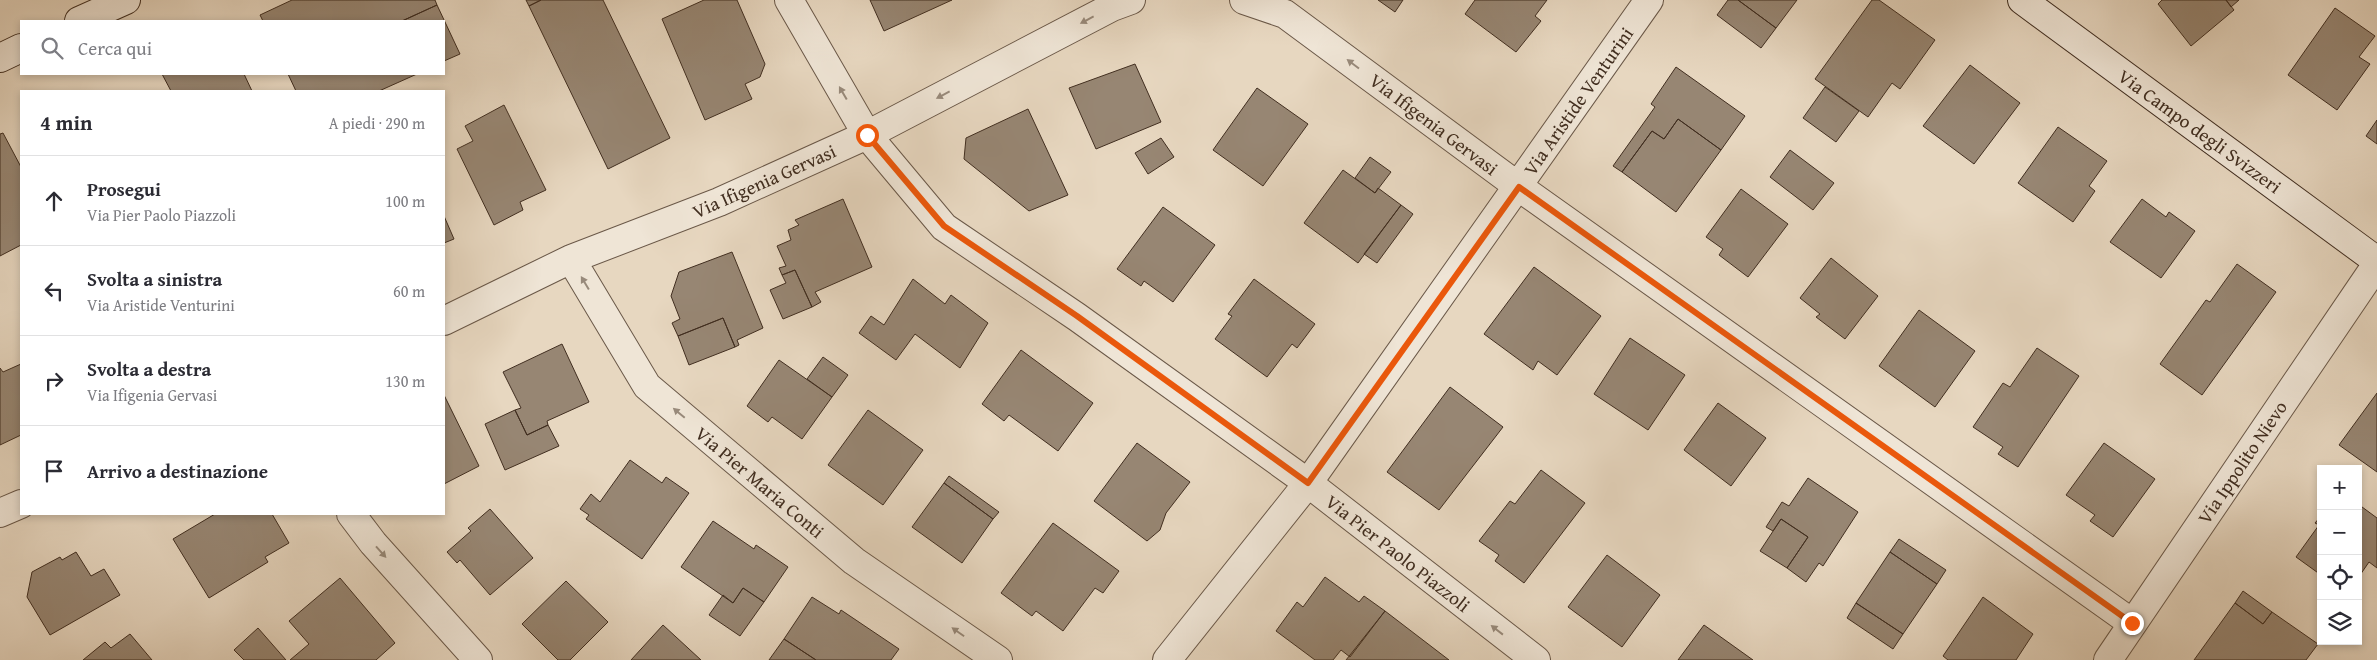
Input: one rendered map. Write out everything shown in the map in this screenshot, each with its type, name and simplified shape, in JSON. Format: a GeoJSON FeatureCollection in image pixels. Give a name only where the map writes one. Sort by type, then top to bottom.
{"type":"FeatureCollection","features":[{"type":"Feature","properties":{"kind":"street"},"geometry":{"type":"LineString","coordinates":[[82,20],[126,0]]}},
{"type":"Feature","properties":{"kind":"street","name":"Via Pier Paolo Piazzoli"},"geometry":{"type":"LineString","coordinates":[[789,0],[867,135],[944,226],[1077,316],[1308,483],[1536,660]]}},
{"type":"Feature","properties":{"kind":"street","name":"Via Ifigenia Gervasi"},"geometry":{"type":"LineString","coordinates":[[445,321],[571,259],[719,202],[867,135],[1112,7],[1131,0]]}},
{"type":"Feature","properties":{"kind":"street","name":"Via Ifigenia Gervasi"},"geometry":{"type":"LineString","coordinates":[[1244,0],[1285,14],[1519,187],[2132,623]]}},
{"type":"Feature","properties":{"kind":"street","name":"Via Aristide Venturini"},"geometry":{"type":"LineString","coordinates":[[1167,660],[1308,483],[1519,187],[1649,0]]}},
{"type":"Feature","properties":{"kind":"street","name":"Via Campo degli Svizzeri"},"geometry":{"type":"LineString","coordinates":[[2022,0],[2377,263]]}},
{"type":"Feature","properties":{"kind":"street"},"geometry":{"type":"LineString","coordinates":[[0,58],[20,48]]}},
{"type":"Feature","properties":{"kind":"street","name":"Via Pier Maria Conti"},"geometry":{"type":"LineString","coordinates":[[571,259],[647,386],[854,561],[998,660]]}},
{"type":"Feature","properties":{"kind":"street","name":"Via Ippolito Nievo"},"geometry":{"type":"LineString","coordinates":[[2108,660],[2377,263]]}},
{"type":"Feature","properties":{"kind":"street"},"geometry":{"type":"LineString","coordinates":[[0,513],[20,504]]}},
{"type":"Feature","properties":{"kind":"street"},"geometry":{"type":"LineString","coordinates":[[353,515],[373,543],[478,660]]}},
{"type":"Feature","properties":{"kind":"building"},"geometry":{"type":"Polygon","coordinates":[[[292,0],[435,0],[437,5],[404,20],[262,20],[260,15],[292,0]]]}},
{"type":"Feature","properties":{"kind":"building"},"geometry":{"type":"Polygon","coordinates":[[[526,0],[541,0],[529,6],[526,0]]]}},
{"type":"Feature","properties":{"kind":"building"},"geometry":{"type":"Polygon","coordinates":[[[541,0],[603,0],[670,138],[608,169],[529,6],[541,0]]]}},
{"type":"Feature","properties":{"kind":"building"},"geometry":{"type":"Polygon","coordinates":[[[704,0],[737,0],[765,64],[760,77],[745,84],[752,99],[705,120],[662,19],[704,0]]]}},
{"type":"Feature","properties":{"kind":"building"},"geometry":{"type":"Polygon","coordinates":[[[870,0],[952,0],[884,31],[870,0]]]}},
{"type":"Feature","properties":{"kind":"building"},"geometry":{"type":"Polygon","coordinates":[[[1378,0],[1403,0],[1395,12],[1378,0]]]}},
{"type":"Feature","properties":{"kind":"building"},"geometry":{"type":"Polygon","coordinates":[[[1475,0],[1547,0],[1535,16],[1541,21],[1516,52],[1465,14],[1475,0]]]}},
{"type":"Feature","properties":{"kind":"building"},"geometry":{"type":"Polygon","coordinates":[[[1728,0],[1738,0],[1776,28],[1761,48],[1717,15],[1728,0]]]}},
{"type":"Feature","properties":{"kind":"building"},"geometry":{"type":"Polygon","coordinates":[[[1738,0],[1797,0],[1776,28],[1738,0]]]}},
{"type":"Feature","properties":{"kind":"building"},"geometry":{"type":"Polygon","coordinates":[[[1872,0],[1879,0],[1935,40],[1900,89],[1892,83],[1868,117],[1815,79],[1872,0]]]}},
{"type":"Feature","properties":{"kind":"building"},"geometry":{"type":"Polygon","coordinates":[[[2162,0],[2226,0],[2234,10],[2191,46],[2158,4],[2162,0]]]}},
{"type":"Feature","properties":{"kind":"building"},"geometry":{"type":"Polygon","coordinates":[[[2226,0],[2239,0],[2231,7],[2226,0]]]}},
{"type":"Feature","properties":{"kind":"building"},"geometry":{"type":"Polygon","coordinates":[[[437,5],[444,20],[404,20],[437,5]]]}},
{"type":"Feature","properties":{"kind":"building"},"geometry":{"type":"Polygon","coordinates":[[[2335,8],[2375,36],[2359,57],[2370,64],[2337,110],[2288,75],[2335,8]]]}},
{"type":"Feature","properties":{"kind":"building"},"geometry":{"type":"Polygon","coordinates":[[[445,22],[460,54],[445,61],[445,22]]]}},
{"type":"Feature","properties":{"kind":"building"},"geometry":{"type":"Polygon","coordinates":[[[1135,64],[1161,122],[1096,149],[1069,88],[1135,64]]]}},
{"type":"Feature","properties":{"kind":"building"},"geometry":{"type":"Polygon","coordinates":[[[1970,65],[2020,103],[1974,164],[1923,126],[1970,65]]]}},
{"type":"Feature","properties":{"kind":"building"},"geometry":{"type":"Polygon","coordinates":[[[1676,67],[1745,116],[1721,150],[1678,119],[1664,139],[1652,131],[1622,172],[1613,166],[1655,107],[1651,104],[1676,67]]]}},
{"type":"Feature","properties":{"kind":"building"},"geometry":{"type":"Polygon","coordinates":[[[163,75],[244,75],[252,90],[170,90],[163,75]]]}},
{"type":"Feature","properties":{"kind":"building"},"geometry":{"type":"Polygon","coordinates":[[[288,75],[415,75],[381,90],[296,90],[288,75]]]}},
{"type":"Feature","properties":{"kind":"building"},"geometry":{"type":"Polygon","coordinates":[[[1825,87],[1859,111],[1836,142],[1803,118],[1825,87]]]}},
{"type":"Feature","properties":{"kind":"building"},"geometry":{"type":"Polygon","coordinates":[[[1257,88],[1308,124],[1263,186],[1213,150],[1257,88]]]}},
{"type":"Feature","properties":{"kind":"building"},"geometry":{"type":"Polygon","coordinates":[[[504,105],[546,190],[520,202],[523,210],[494,225],[457,149],[473,141],[465,126],[504,105]]]}},
{"type":"Feature","properties":{"kind":"building"},"geometry":{"type":"Polygon","coordinates":[[[1028,109],[1068,195],[1029,211],[964,159],[966,138],[1028,109]]]}},
{"type":"Feature","properties":{"kind":"building"},"geometry":{"type":"Polygon","coordinates":[[[1678,119],[1721,150],[1676,212],[1622,172],[1652,131],[1664,139],[1678,119]]]}},
{"type":"Feature","properties":{"kind":"building"},"geometry":{"type":"Polygon","coordinates":[[[2377,120],[2377,144],[2366,136],[2377,120]]]}},
{"type":"Feature","properties":{"kind":"building"},"geometry":{"type":"Polygon","coordinates":[[[2058,127],[2107,161],[2089,186],[2095,191],[2073,222],[2018,183],[2058,127]]]}},
{"type":"Feature","properties":{"kind":"building"},"geometry":{"type":"Polygon","coordinates":[[[3,133],[20,165],[20,246],[0,256],[0,134],[3,133]]]}},
{"type":"Feature","properties":{"kind":"building"},"geometry":{"type":"Polygon","coordinates":[[[1161,138],[1174,157],[1148,174],[1135,153],[1161,138]]]}},
{"type":"Feature","properties":{"kind":"building"},"geometry":{"type":"Polygon","coordinates":[[[1790,150],[1834,183],[1813,210],[1770,177],[1790,150]]]}},
{"type":"Feature","properties":{"kind":"building"},"geometry":{"type":"Polygon","coordinates":[[[1370,157],[1391,172],[1375,193],[1355,178],[1370,157]]]}},
{"type":"Feature","properties":{"kind":"building"},"geometry":{"type":"Polygon","coordinates":[[[1343,170],[1375,193],[1378,188],[1401,205],[1358,263],[1304,223],[1343,170]]]}},
{"type":"Feature","properties":{"kind":"building"},"geometry":{"type":"Polygon","coordinates":[[[1741,189],[1788,224],[1748,277],[1719,255],[1723,249],[1706,237],[1741,189]]]}},
{"type":"Feature","properties":{"kind":"building"},"geometry":{"type":"Polygon","coordinates":[[[843,199],[872,267],[815,292],[821,302],[812,307],[795,270],[782,275],[779,268],[786,266],[777,246],[791,240],[788,230],[799,225],[795,220],[843,199]]]}},
{"type":"Feature","properties":{"kind":"building"},"geometry":{"type":"Polygon","coordinates":[[[2142,199],[2166,217],[2169,212],[2195,231],[2161,278],[2110,242],[2142,199]]]}},
{"type":"Feature","properties":{"kind":"building"},"geometry":{"type":"Polygon","coordinates":[[[1401,205],[1413,214],[1377,263],[1364,254],[1401,205]]]}},
{"type":"Feature","properties":{"kind":"building"},"geometry":{"type":"Polygon","coordinates":[[[1163,207],[1215,245],[1173,302],[1144,281],[1141,286],[1117,269],[1163,207]]]}},
{"type":"Feature","properties":{"kind":"building"},"geometry":{"type":"Polygon","coordinates":[[[445,218],[454,239],[445,243],[445,218]]]}},
{"type":"Feature","properties":{"kind":"building"},"geometry":{"type":"Polygon","coordinates":[[[732,252],[763,328],[737,340],[739,345],[735,347],[723,318],[678,336],[672,323],[680,319],[671,296],[679,272],[732,252]]]}},
{"type":"Feature","properties":{"kind":"building"},"geometry":{"type":"Polygon","coordinates":[[[1831,258],[1878,296],[1845,339],[1816,317],[1820,314],[1800,298],[1831,258]]]}},
{"type":"Feature","properties":{"kind":"building"},"geometry":{"type":"Polygon","coordinates":[[[2237,264],[2276,292],[2202,395],[2160,364],[2206,300],[2210,302],[2237,264]]]}},
{"type":"Feature","properties":{"kind":"building"},"geometry":{"type":"Polygon","coordinates":[[[1534,267],[1601,316],[1557,375],[1538,361],[1533,370],[1484,334],[1534,267]]]}},
{"type":"Feature","properties":{"kind":"building"},"geometry":{"type":"Polygon","coordinates":[[[795,270],[812,307],[783,319],[770,290],[786,283],[782,275],[795,270]]]}},
{"type":"Feature","properties":{"kind":"building"},"geometry":{"type":"Polygon","coordinates":[[[913,279],[945,304],[951,295],[988,323],[960,368],[915,334],[896,360],[859,333],[871,316],[884,325],[913,279]]]}},
{"type":"Feature","properties":{"kind":"building"},"geometry":{"type":"Polygon","coordinates":[[[1254,279],[1315,324],[1297,348],[1292,344],[1267,377],[1215,339],[1232,316],[1228,314],[1254,279]]]}},
{"type":"Feature","properties":{"kind":"building"},"geometry":{"type":"Polygon","coordinates":[[[1919,310],[1975,351],[1935,407],[1879,366],[1919,310]]]}},
{"type":"Feature","properties":{"kind":"building"},"geometry":{"type":"Polygon","coordinates":[[[723,318],[735,347],[689,365],[678,336],[723,318]]]}},
{"type":"Feature","properties":{"kind":"building"},"geometry":{"type":"Polygon","coordinates":[[[1630,338],[1685,375],[1648,430],[1594,394],[1630,338]]]}},
{"type":"Feature","properties":{"kind":"building"},"geometry":{"type":"Polygon","coordinates":[[[562,344],[589,402],[547,421],[548,425],[527,435],[515,410],[521,408],[503,372],[562,344]]]}},
{"type":"Feature","properties":{"kind":"building"},"geometry":{"type":"Polygon","coordinates":[[[2037,348],[2079,376],[2018,467],[1998,454],[2003,447],[1973,427],[2003,383],[2010,387],[2037,348]]]}},
{"type":"Feature","properties":{"kind":"building"},"geometry":{"type":"Polygon","coordinates":[[[1021,350],[1093,403],[1058,451],[1009,415],[1004,421],[982,404],[1021,350]]]}},
{"type":"Feature","properties":{"kind":"building"},"geometry":{"type":"Polygon","coordinates":[[[823,357],[848,375],[832,397],[807,379],[823,357]]]}},
{"type":"Feature","properties":{"kind":"building"},"geometry":{"type":"Polygon","coordinates":[[[779,360],[832,397],[802,439],[772,417],[768,422],[747,406],[779,360]]]}},
{"type":"Feature","properties":{"kind":"building"},"geometry":{"type":"Polygon","coordinates":[[[20,364],[20,435],[0,445],[0,368],[3,372],[20,364]]]}},
{"type":"Feature","properties":{"kind":"building"},"geometry":{"type":"Polygon","coordinates":[[[1450,387],[1503,427],[1439,510],[1387,472],[1450,387]]]}},
{"type":"Feature","properties":{"kind":"building"},"geometry":{"type":"Polygon","coordinates":[[[2377,393],[2377,472],[2339,445],[2377,393]]]}},
{"type":"Feature","properties":{"kind":"building"},"geometry":{"type":"Polygon","coordinates":[[[445,397],[479,466],[445,483],[445,397]]]}},
{"type":"Feature","properties":{"kind":"building"},"geometry":{"type":"Polygon","coordinates":[[[1718,403],[1766,438],[1731,486],[1684,450],[1718,403]]]}},
{"type":"Feature","properties":{"kind":"building"},"geometry":{"type":"Polygon","coordinates":[[[515,410],[527,435],[548,425],[559,446],[505,470],[485,424],[515,410]]]}},
{"type":"Feature","properties":{"kind":"building"},"geometry":{"type":"Polygon","coordinates":[[[868,410],[923,450],[883,505],[828,465],[868,410]]]}},
{"type":"Feature","properties":{"kind":"building"},"geometry":{"type":"Polygon","coordinates":[[[1137,443],[1190,482],[1166,513],[1160,530],[1147,541],[1094,501],[1137,443]]]}},
{"type":"Feature","properties":{"kind":"building"},"geometry":{"type":"Polygon","coordinates":[[[2104,443],[2155,479],[2113,537],[2090,521],[2095,515],[2066,495],[2104,443]]]}},
{"type":"Feature","properties":{"kind":"building"},"geometry":{"type":"Polygon","coordinates":[[[630,460],[662,483],[666,477],[689,493],[642,559],[586,519],[589,515],[580,509],[591,494],[600,502],[630,460]]]}},
{"type":"Feature","properties":{"kind":"building"},"geometry":{"type":"Polygon","coordinates":[[[1541,470],[1585,503],[1524,583],[1495,561],[1499,555],[1479,541],[1510,501],[1515,504],[1541,470]]]}},
{"type":"Feature","properties":{"kind":"building"},"geometry":{"type":"Polygon","coordinates":[[[949,476],[999,512],[993,519],[944,483],[949,476]]]}},
{"type":"Feature","properties":{"kind":"building"},"geometry":{"type":"Polygon","coordinates":[[[1808,478],[1858,512],[1823,566],[1819,563],[1806,582],[1787,568],[1808,537],[1781,519],[1773,531],[1766,527],[1782,502],[1789,506],[1808,478]]]}},
{"type":"Feature","properties":{"kind":"building"},"geometry":{"type":"Polygon","coordinates":[[[944,483],[993,519],[962,563],[912,527],[944,483]]]}},
{"type":"Feature","properties":{"kind":"building"},"geometry":{"type":"Polygon","coordinates":[[[2362,507],[2377,518],[2377,568],[2369,562],[2362,572],[2362,507]]]}},
{"type":"Feature","properties":{"kind":"building"},"geometry":{"type":"Polygon","coordinates":[[[490,509],[533,558],[490,595],[460,560],[457,563],[447,552],[471,531],[468,528],[490,509]]]}},
{"type":"Feature","properties":{"kind":"building"},"geometry":{"type":"Polygon","coordinates":[[[213,515],[273,515],[289,543],[265,557],[268,562],[209,598],[173,539],[213,515]]]}},
{"type":"Feature","properties":{"kind":"building"},"geometry":{"type":"Polygon","coordinates":[[[1781,519],[1808,537],[1787,568],[1760,551],[1781,519]]]}},
{"type":"Feature","properties":{"kind":"building"},"geometry":{"type":"Polygon","coordinates":[[[713,521],[754,549],[756,545],[788,567],[764,602],[743,588],[733,603],[681,567],[713,521]]]}},
{"type":"Feature","properties":{"kind":"building"},"geometry":{"type":"Polygon","coordinates":[[[1053,523],[1119,571],[1103,593],[1095,588],[1063,631],[1036,611],[1032,616],[1001,593],[1053,523]]]}},
{"type":"Feature","properties":{"kind":"building"},"geometry":{"type":"Polygon","coordinates":[[[2317,528],[2317,572],[2296,557],[2317,528]]]}},
{"type":"Feature","properties":{"kind":"building"},"geometry":{"type":"Polygon","coordinates":[[[1899,539],[1946,570],[1937,584],[1890,552],[1899,539]]]}},
{"type":"Feature","properties":{"kind":"building"},"geometry":{"type":"Polygon","coordinates":[[[76,552],[91,576],[104,569],[120,595],[50,635],[27,597],[32,572],[60,557],[62,560],[76,552]]]}},
{"type":"Feature","properties":{"kind":"building"},"geometry":{"type":"Polygon","coordinates":[[[1890,552],[1937,584],[1903,634],[1856,603],[1890,552]]]}},
{"type":"Feature","properties":{"kind":"building"},"geometry":{"type":"Polygon","coordinates":[[[1607,555],[1660,595],[1622,647],[1568,607],[1607,555]]]}},
{"type":"Feature","properties":{"kind":"building"},"geometry":{"type":"Polygon","coordinates":[[[1325,577],[1359,602],[1364,596],[1385,611],[1350,657],[1341,650],[1333,660],[1315,660],[1276,631],[1297,602],[1303,607],[1325,577]]]}},
{"type":"Feature","properties":{"kind":"building"},"geometry":{"type":"Polygon","coordinates":[[[340,578],[395,643],[376,660],[290,660],[309,644],[289,621],[340,578]]]}},
{"type":"Feature","properties":{"kind":"building"},"geometry":{"type":"Polygon","coordinates":[[[566,581],[608,622],[570,660],[558,660],[522,624],[566,581]]]}},
{"type":"Feature","properties":{"kind":"building"},"geometry":{"type":"Polygon","coordinates":[[[743,588],[764,602],[740,636],[709,615],[723,595],[733,603],[743,588]]]}},
{"type":"Feature","properties":{"kind":"building"},"geometry":{"type":"Polygon","coordinates":[[[2243,591],[2272,612],[2263,624],[2235,603],[2243,591]]]}},
{"type":"Feature","properties":{"kind":"building"},"geometry":{"type":"Polygon","coordinates":[[[812,597],[839,614],[841,610],[899,649],[891,660],[816,660],[784,639],[812,597]]]}},
{"type":"Feature","properties":{"kind":"building"},"geometry":{"type":"Polygon","coordinates":[[[1983,597],[2033,634],[2016,660],[1948,660],[1943,656],[1983,597]]]}},
{"type":"Feature","properties":{"kind":"building"},"geometry":{"type":"Polygon","coordinates":[[[1856,603],[1903,634],[1893,649],[1847,618],[1856,603]]]}},
{"type":"Feature","properties":{"kind":"building"},"geometry":{"type":"Polygon","coordinates":[[[2235,603],[2263,624],[2272,612],[2317,645],[2306,660],[2194,660],[2235,603]]]}},
{"type":"Feature","properties":{"kind":"building"},"geometry":{"type":"Polygon","coordinates":[[[1385,611],[1449,660],[1346,660],[1385,611]]]}},
{"type":"Feature","properties":{"kind":"building"},"geometry":{"type":"Polygon","coordinates":[[[663,625],[701,660],[631,660],[663,625]]]}},
{"type":"Feature","properties":{"kind":"building"},"geometry":{"type":"Polygon","coordinates":[[[1704,625],[1753,660],[1678,660],[1704,625]]]}},
{"type":"Feature","properties":{"kind":"building"},"geometry":{"type":"Polygon","coordinates":[[[258,628],[286,660],[244,660],[234,650],[258,628]]]}},
{"type":"Feature","properties":{"kind":"building"},"geometry":{"type":"Polygon","coordinates":[[[130,634],[152,660],[83,660],[105,642],[111,648],[130,634]]]}},
{"type":"Feature","properties":{"kind":"building"},"geometry":{"type":"Polygon","coordinates":[[[784,639],[816,660],[769,660],[784,639]]]}},
{"type":"Feature","properties":{"kind":"route"},"geometry":{"type":"LineString","coordinates":[[867,135],[944,226],[1077,316],[1308,483],[1519,187],[2132,623]]}}]}
